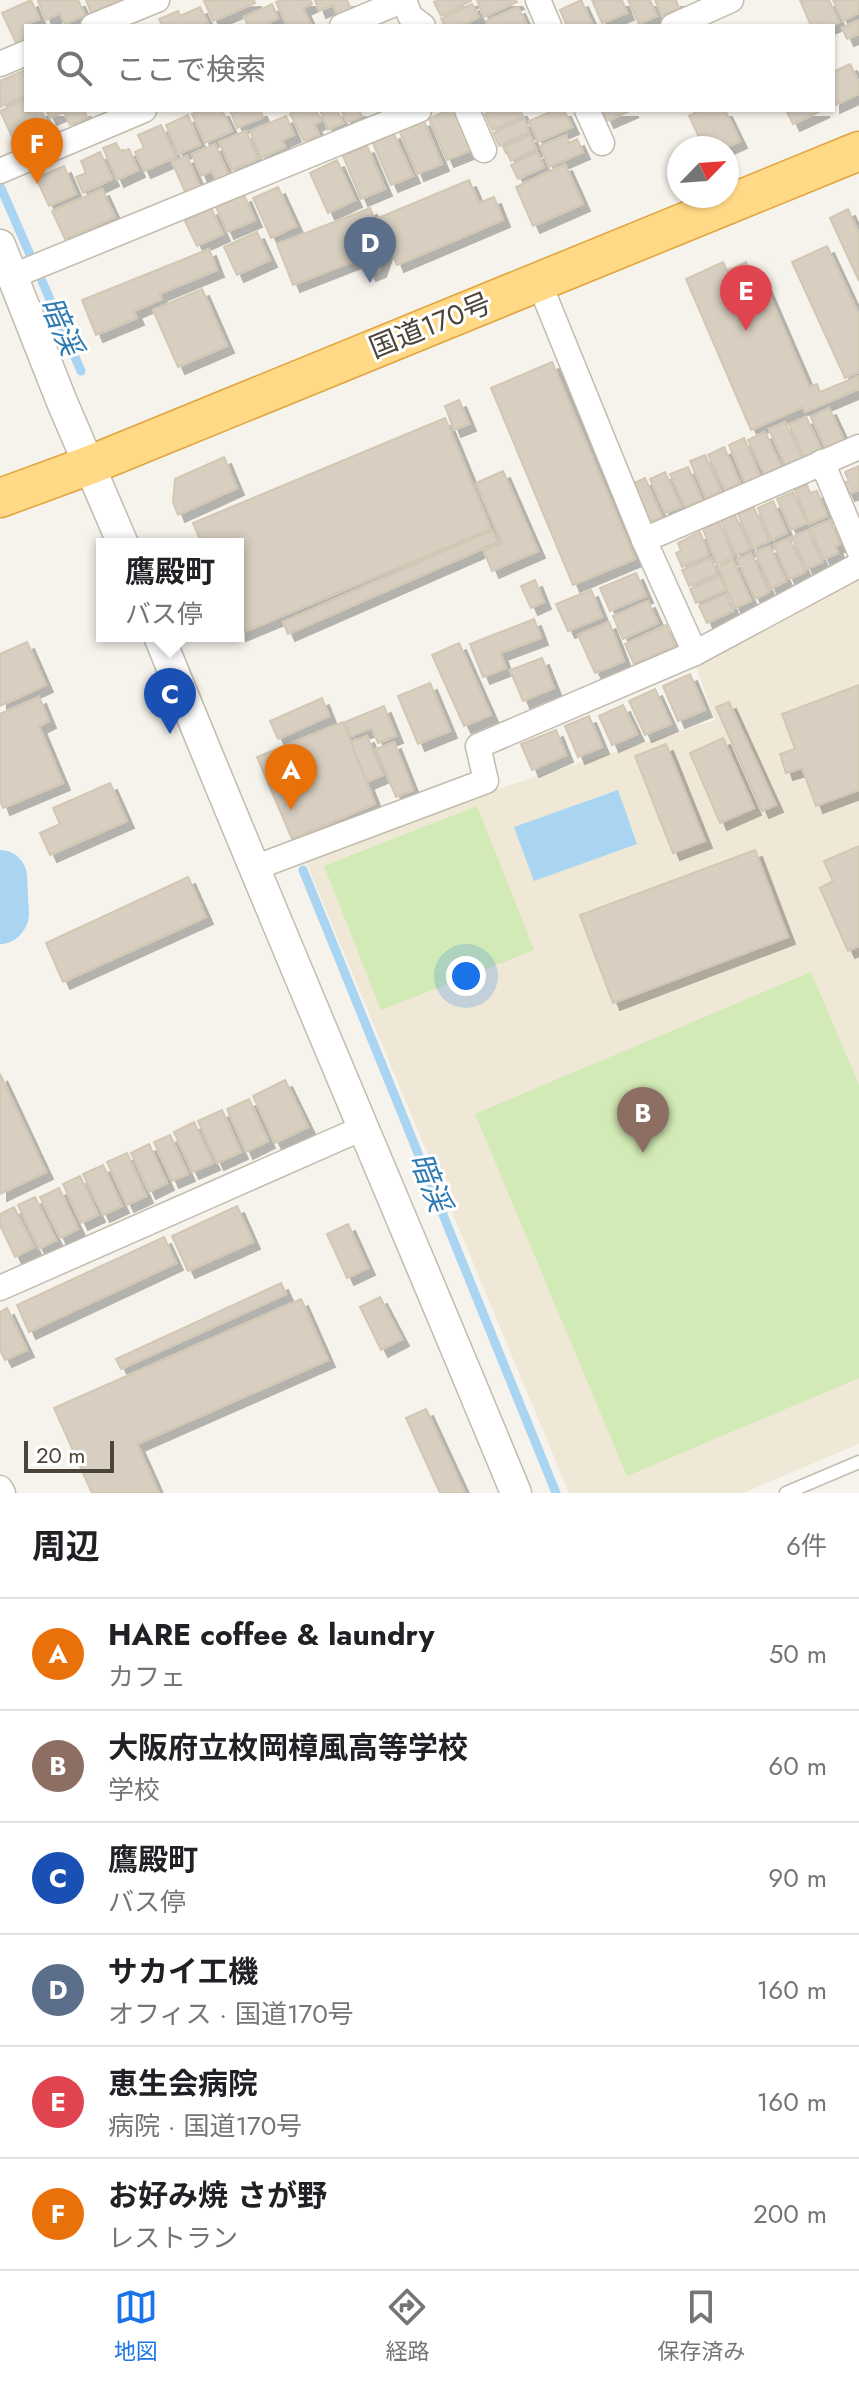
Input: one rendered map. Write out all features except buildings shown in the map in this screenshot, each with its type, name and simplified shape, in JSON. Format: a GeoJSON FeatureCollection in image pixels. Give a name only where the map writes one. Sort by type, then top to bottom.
{"type":"FeatureCollection","features":[{"type":"Feature","properties":{"kind":"highway","name":"国道170号"},"geometry":{"type":"LineString","coordinates":[[0,498],[90,465],[859,151]]}},
{"type":"Feature","properties":{"kind":"street"},"geometry":{"type":"LineString","coordinates":[[98,24],[157,0]]}},
{"type":"Feature","properties":{"kind":"street"},"geometry":{"type":"LineString","coordinates":[[347,24],[404,0],[410,16],[420,24]]}},
{"type":"Feature","properties":{"kind":"street"},"geometry":{"type":"LineString","coordinates":[[538,0],[548,24]]}},
{"type":"Feature","properties":{"kind":"street"},"geometry":{"type":"LineString","coordinates":[[677,24],[731,0]]}},
{"type":"Feature","properties":{"kind":"street"},"geometry":{"type":"LineString","coordinates":[[0,64],[24,54]]}},
{"type":"Feature","properties":{"kind":"street"},"geometry":{"type":"LineString","coordinates":[[0,171],[139,112]]}},
{"type":"Feature","properties":{"kind":"street"},"geometry":{"type":"LineString","coordinates":[[11,288],[414,112]]}},
{"type":"Feature","properties":{"kind":"street"},"geometry":{"type":"LineString","coordinates":[[468,112],[484,150]]}},
{"type":"Feature","properties":{"kind":"street"},"geometry":{"type":"LineString","coordinates":[[588,112],[602,143]]}},
{"type":"Feature","properties":{"kind":"street"},"geometry":{"type":"LineString","coordinates":[[0,245],[11,288],[120,538]]}},
{"type":"Feature","properties":{"kind":"street"},"geometry":{"type":"LineString","coordinates":[[538,280],[644,540],[695,653]]}},
{"type":"Feature","properties":{"kind":"street"},"geometry":{"type":"LineString","coordinates":[[644,540],[859,447]]}},
{"type":"Feature","properties":{"kind":"street"},"geometry":{"type":"LineString","coordinates":[[822,462],[859,550]]}},
{"type":"Feature","properties":{"kind":"street"},"geometry":{"type":"LineString","coordinates":[[254,868],[486,781],[478,746],[695,653],[859,565]]}},
{"type":"Feature","properties":{"kind":"street"},"geometry":{"type":"LineString","coordinates":[[161,642],[516,1493]]}},
{"type":"Feature","properties":{"kind":"street"},"geometry":{"type":"LineString","coordinates":[[0,1288],[365,1127]]}},
{"type":"Feature","properties":{"kind":"lane"},"geometry":{"type":"LineString","coordinates":[[786,1493],[859,1462]]}},
{"type":"Feature","properties":{"kind":"shaded area"},"geometry":{"type":"Polygon","coordinates":[[[859,573],[859,1444],[743,1493],[569,1493],[306,862],[504,787],[715,720],[695,664],[859,573]]]}},
{"type":"Feature","properties":{"kind":"green space"},"geometry":{"type":"Polygon","coordinates":[[[477,806],[534,950],[381,1010],[324,866],[477,806]]]}},
{"type":"Feature","properties":{"kind":"green space"},"geometry":{"type":"Polygon","coordinates":[[[811,972],[859,1085],[859,1378],[627,1476],[475,1114],[811,972]]]}},
{"type":"Feature","properties":{"kind":"water"},"geometry":{"type":"Polygon","coordinates":[[[618,790],[637,844],[534,881],[514,827],[618,790]]]}},
{"type":"Feature","properties":{"kind":"waterway","name":"暗渓"},"geometry":{"type":"LineString","coordinates":[[1,188],[31,257]]}},
{"type":"Feature","properties":{"kind":"waterway","name":"暗渓"},"geometry":{"type":"LineString","coordinates":[[42,281],[81,371]]}},
{"type":"Feature","properties":{"kind":"waterway","name":"暗渓"},"geometry":{"type":"LineString","coordinates":[[303,870],[556,1493]]}},
{"type":"Feature","properties":{"kind":"waterway"},"geometry":{"type":"LineString","coordinates":[[0,877],[0,917]]}},
{"type":"Feature","properties":{"kind":"place","name":"お好み焼 さが野"},"geometry":{"type":"Point","coordinates":[37,184]}},
{"type":"Feature","properties":{"kind":"place","name":"サカイ工機"},"geometry":{"type":"Point","coordinates":[370,283]}},
{"type":"Feature","properties":{"kind":"place","name":"恵生会病院"},"geometry":{"type":"Point","coordinates":[746,331]}},
{"type":"Feature","properties":{"kind":"place","name":"鷹殿町"},"geometry":{"type":"Point","coordinates":[170,734]}},
{"type":"Feature","properties":{"kind":"place","name":"HARE coffee & laundry"},"geometry":{"type":"Point","coordinates":[291,810]}},
{"type":"Feature","properties":{"kind":"place","name":"大阪府立枚岡樟風高等学校"},"geometry":{"type":"Point","coordinates":[643,1153]}}]}
